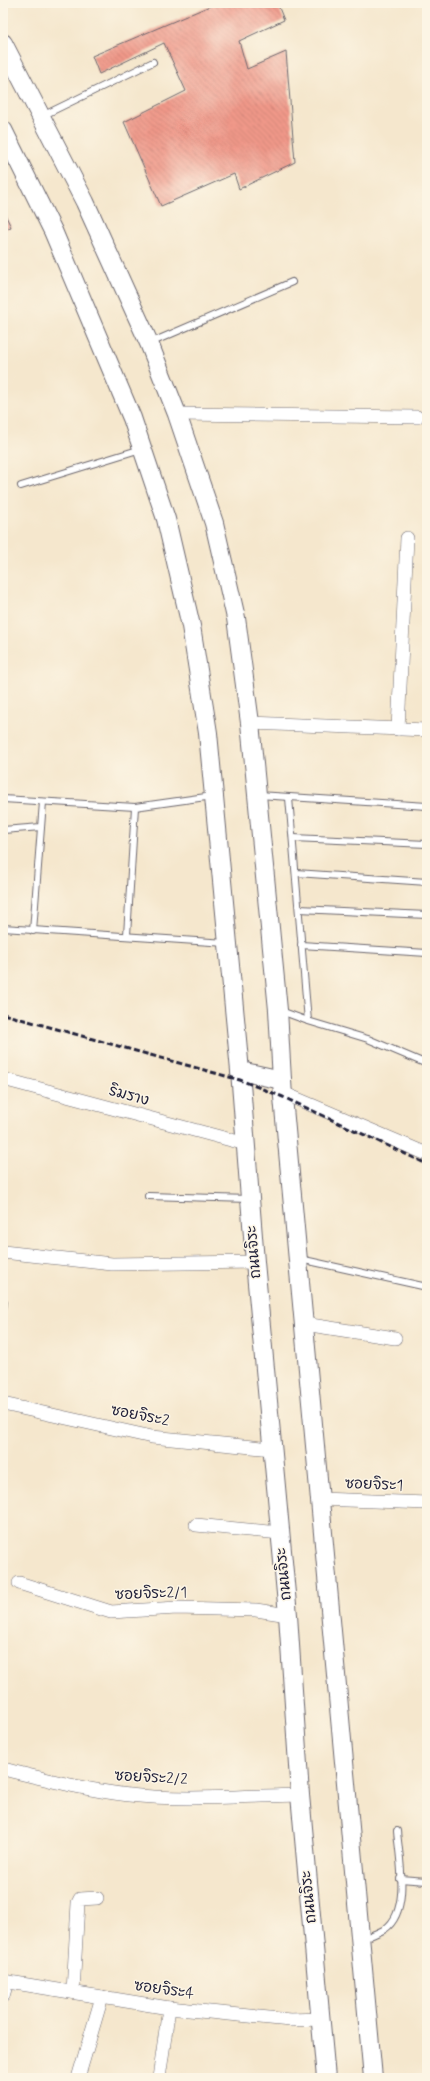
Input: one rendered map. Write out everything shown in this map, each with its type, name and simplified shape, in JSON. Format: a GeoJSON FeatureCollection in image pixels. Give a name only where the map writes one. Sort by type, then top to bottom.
{"type":"FeatureCollection","features":[{"type":"Feature","properties":{"kind":"main road"},"geometry":{"type":"LineString","coordinates":[[3,43],[85,202],[149,343],[177,414],[214,523],[236,618],[250,723],[278,1010],[282,1086],[373,2078]]}},
{"type":"Feature","properties":{"kind":"main road","name":"ถนนจิระ"},"geometry":{"type":"LineString","coordinates":[[3,130],[53,231],[132,418],[166,518],[191,626],[208,733],[240,1070],[255,1262],[288,1614],[300,1795],[326,2078]]}},
{"type":"Feature","properties":{"kind":"main road"},"geometry":{"type":"LineString","coordinates":[[240,1070],[282,1086]]}},
{"type":"Feature","properties":{"kind":"street"},"geometry":{"type":"LineString","coordinates":[[177,414],[417,417]]}},
{"type":"Feature","properties":{"kind":"street"},"geometry":{"type":"LineString","coordinates":[[398,729],[407,538]]}},
{"type":"Feature","properties":{"kind":"street"},"geometry":{"type":"LineString","coordinates":[[250,723],[427,730]]}},
{"type":"Feature","properties":{"kind":"street","name":"ริมราง"},"geometry":{"type":"LineString","coordinates":[[3,1079],[246,1144]]}},
{"type":"Feature","properties":{"kind":"street"},"geometry":{"type":"LineString","coordinates":[[282,1086],[427,1154]]}},
{"type":"Feature","properties":{"kind":"street"},"geometry":{"type":"LineString","coordinates":[[3,1252],[112,1264],[255,1262]]}},
{"type":"Feature","properties":{"kind":"street"},"geometry":{"type":"LineString","coordinates":[[304,1324],[395,1338]]}},
{"type":"Feature","properties":{"kind":"street","name":"ซอยจิระ2"},"geometry":{"type":"LineString","coordinates":[[3,1404],[152,1437],[272,1449]]}},
{"type":"Feature","properties":{"kind":"street","name":"ซอยจิระ1"},"geometry":{"type":"LineString","coordinates":[[320,1499],[427,1503]]}},
{"type":"Feature","properties":{"kind":"street"},"geometry":{"type":"LineString","coordinates":[[196,1525],[280,1533]]}},
{"type":"Feature","properties":{"kind":"street","name":"ซอยจิระ2/1"},"geometry":{"type":"LineString","coordinates":[[19,1582],[111,1612],[177,1608],[256,1610],[288,1614]]}},
{"type":"Feature","properties":{"kind":"street","name":"ซอยจิระ2/2"},"geometry":{"type":"LineString","coordinates":[[3,1769],[99,1790],[130,1795],[180,1797],[300,1795]]}},
{"type":"Feature","properties":{"kind":"street"},"geometry":{"type":"LineString","coordinates":[[73,1992],[78,1903],[80,1899],[97,1898]]}},
{"type":"Feature","properties":{"kind":"street"},"geometry":{"type":"LineString","coordinates":[[3,1996],[5,1981]]}},
{"type":"Feature","properties":{"kind":"street","name":"ซอยจิระ4"},"geometry":{"type":"LineString","coordinates":[[5,1981],[168,2008],[290,2020],[321,2019]]}},
{"type":"Feature","properties":{"kind":"street"},"geometry":{"type":"LineString","coordinates":[[78,2078],[102,1997]]}},
{"type":"Feature","properties":{"kind":"street"},"geometry":{"type":"LineString","coordinates":[[159,2078],[168,2008]]}},
{"type":"Feature","properties":{"kind":"lane"},"geometry":{"type":"LineString","coordinates":[[41,117],[153,62]]}},
{"type":"Feature","properties":{"kind":"lane"},"geometry":{"type":"LineString","coordinates":[[149,343],[292,282]]}},
{"type":"Feature","properties":{"kind":"lane"},"geometry":{"type":"LineString","coordinates":[[21,486],[142,449]]}},
{"type":"Feature","properties":{"kind":"lane"},"geometry":{"type":"LineString","coordinates":[[256,795],[427,806]]}},
{"type":"Feature","properties":{"kind":"lane"},"geometry":{"type":"LineString","coordinates":[[3,799],[135,807],[214,796]]}},
{"type":"Feature","properties":{"kind":"lane"},"geometry":{"type":"LineString","coordinates":[[289,798],[308,1021]]}},
{"type":"Feature","properties":{"kind":"lane"},"geometry":{"type":"LineString","coordinates":[[33,931],[43,802]]}},
{"type":"Feature","properties":{"kind":"lane"},"geometry":{"type":"LineString","coordinates":[[127,935],[135,807]]}},
{"type":"Feature","properties":{"kind":"lane"},"geometry":{"type":"LineString","coordinates":[[3,830],[41,827]]}},
{"type":"Feature","properties":{"kind":"lane"},"geometry":{"type":"LineString","coordinates":[[293,838],[427,844]]}},
{"type":"Feature","properties":{"kind":"lane"},"geometry":{"type":"LineString","coordinates":[[296,873],[427,882]]}},
{"type":"Feature","properties":{"kind":"lane"},"geometry":{"type":"LineString","coordinates":[[299,909],[427,915]]}},
{"type":"Feature","properties":{"kind":"lane"},"geometry":{"type":"LineString","coordinates":[[3,928],[33,931],[127,935],[228,943]]}},
{"type":"Feature","properties":{"kind":"lane"},"geometry":{"type":"LineString","coordinates":[[301,945],[427,953]]}},
{"type":"Feature","properties":{"kind":"lane"},"geometry":{"type":"LineString","coordinates":[[278,1010],[308,1021],[368,1039],[427,1064]]}},
{"type":"Feature","properties":{"kind":"lane"},"geometry":{"type":"LineString","coordinates":[[148,1196],[250,1199]]}},
{"type":"Feature","properties":{"kind":"lane"},"geometry":{"type":"LineString","coordinates":[[298,1258],[427,1287]]}},
{"type":"Feature","properties":{"kind":"lane"},"geometry":{"type":"LineString","coordinates":[[361,1940],[386,1928],[394,1917],[402,1898],[397,1831]]}},
{"type":"Feature","properties":{"kind":"lane"},"geometry":{"type":"LineString","coordinates":[[400,1879],[427,1881]]}},
{"type":"Feature","properties":{"kind":"building"},"geometry":{"type":"Polygon","coordinates":[[[217,3],[277,3],[284,20],[239,41],[247,69],[286,52],[295,162],[239,189],[234,174],[161,206],[124,122],[186,91],[164,43],[99,74],[92,56],[217,3]]]}},
{"type":"Feature","properties":{"kind":"building"},"geometry":{"type":"Polygon","coordinates":[[[3,210],[11,227],[3,230],[3,210]]]}},
{"type":"Feature","properties":{"kind":"railway"},"geometry":{"type":"LineString","coordinates":[[3,1014],[240,1080],[283,1097],[427,1164]]}}]}
